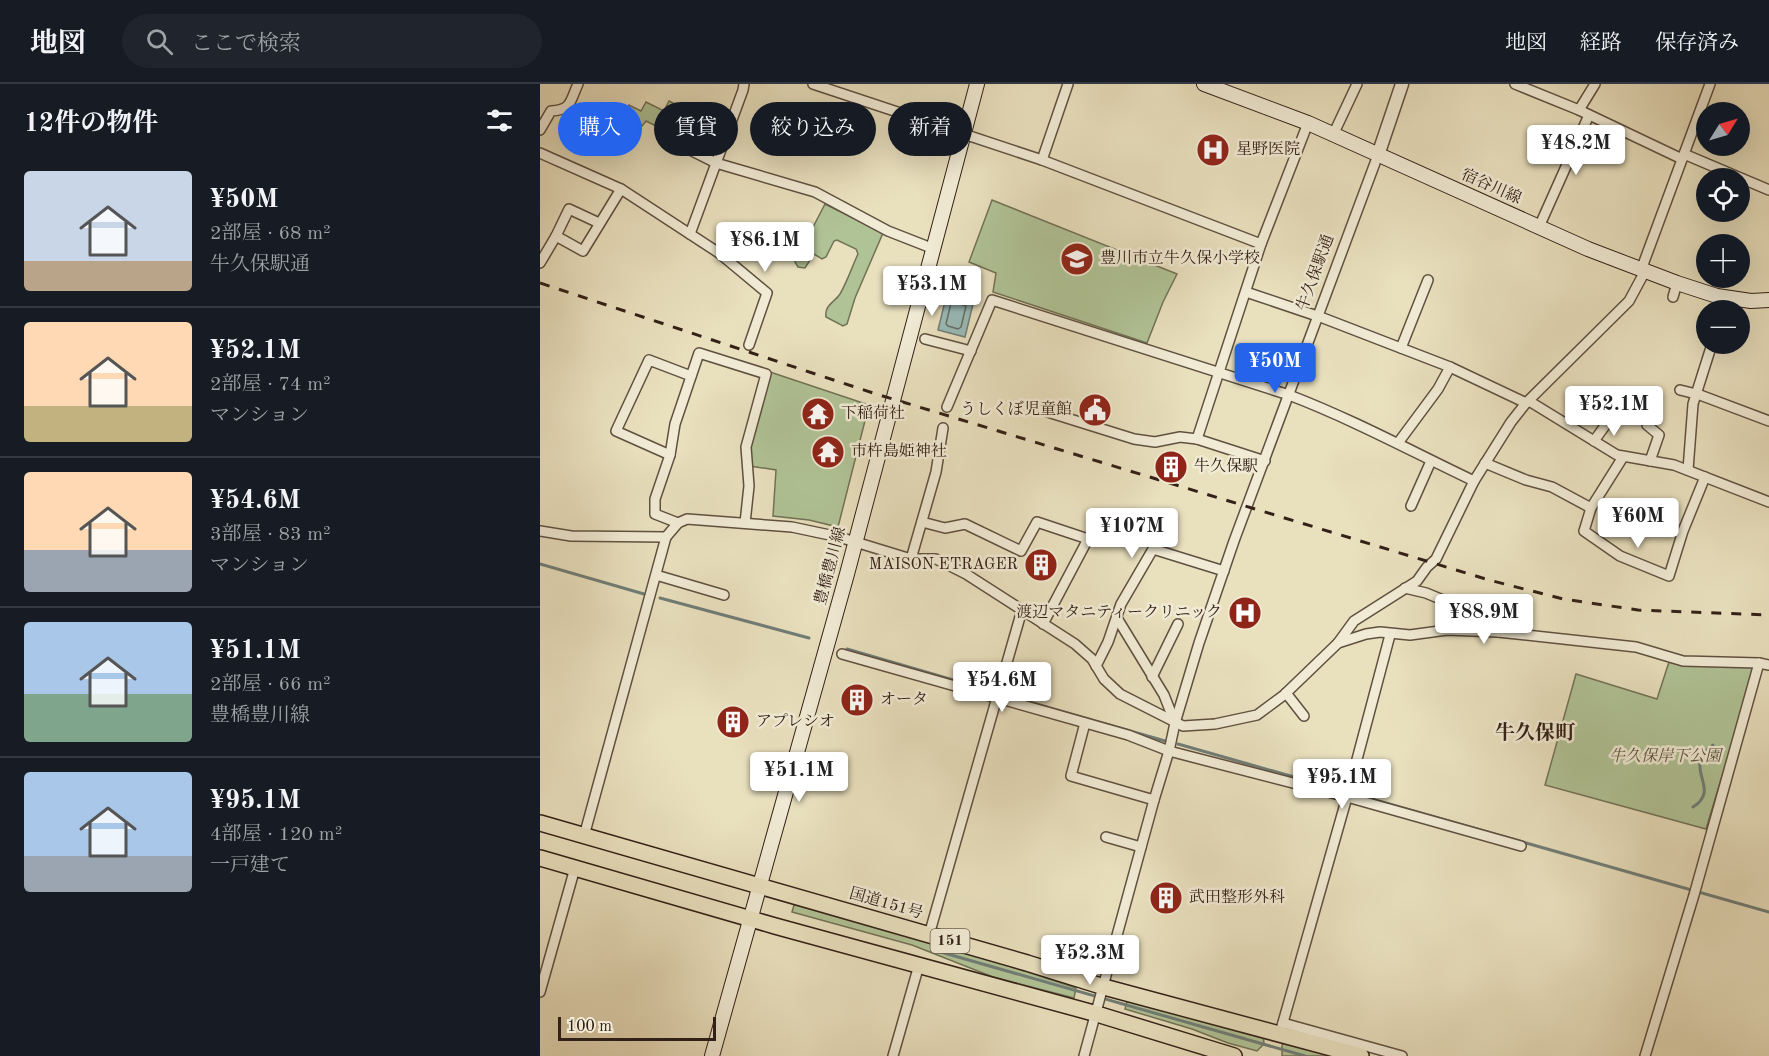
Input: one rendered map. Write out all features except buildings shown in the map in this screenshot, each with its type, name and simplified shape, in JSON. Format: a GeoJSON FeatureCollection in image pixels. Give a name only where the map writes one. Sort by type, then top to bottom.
{"type":"FeatureCollection","features":[{"type":"Feature","properties":{"kind":"highway","name":"国道151号"},"geometry":{"type":"LineString","coordinates":[[540,823],[1104,987],[1282,1028],[1361,1056]]}},
{"type":"Feature","properties":{"kind":"highway","name":"151"},"geometry":{"type":"LineString","coordinates":[[540,858],[751,919],[1097,1014],[1234,1056]]}},
{"type":"Feature","properties":{"kind":"main road","name":"豊橋豊川線"},"geometry":{"type":"LineString","coordinates":[[972,103],[977,84]]}},
{"type":"Feature","properties":{"kind":"main road","name":"宿谷川線"},"geometry":{"type":"LineString","coordinates":[[1204,84],[1308,123],[1588,249],[1644,271],[1675,290],[1710,300]]}},
{"type":"Feature","properties":{"kind":"main road","name":"豊橋豊川線"},"geometry":{"type":"LineString","coordinates":[[712,1056],[855,542],[958,156]]}},
{"type":"Feature","properties":{"kind":"main road","name":"宿谷川線"},"geometry":{"type":"LineString","coordinates":[[1750,301],[1769,300]]}},
{"type":"Feature","properties":{"kind":"street"},"geometry":{"type":"LineString","coordinates":[[540,130],[550,111],[562,111],[566,108],[578,84]]}},
{"type":"Feature","properties":{"kind":"street"},"geometry":{"type":"LineString","coordinates":[[690,234],[744,84]]}},
{"type":"Feature","properties":{"kind":"street"},"geometry":{"type":"LineString","coordinates":[[813,84],[888,108]]}},
{"type":"Feature","properties":{"kind":"street"},"geometry":{"type":"LineString","coordinates":[[1042,160],[1068,84]]}},
{"type":"Feature","properties":{"kind":"street"},"geometry":{"type":"LineString","coordinates":[[1333,135],[1357,84]]}},
{"type":"Feature","properties":{"kind":"street","name":"牛久保駅通"},"geometry":{"type":"LineString","coordinates":[[1084,1056],[1199,643],[1402,84]]}},
{"type":"Feature","properties":{"kind":"street"},"geometry":{"type":"LineString","coordinates":[[1515,84],[1683,157],[1769,190]]}},
{"type":"Feature","properties":{"kind":"street"},"geometry":{"type":"LineString","coordinates":[[1579,110],[1595,84]]}},
{"type":"Feature","properties":{"kind":"street"},"geometry":{"type":"LineString","coordinates":[[584,836],[666,537],[678,523],[687,519],[792,527],[855,542],[911,559],[936,559],[966,574],[1075,644],[1092,659],[1109,685],[1120,694],[1161,713],[1175,723],[1190,726],[1244,719],[1263,712],[1338,643],[1354,621],[1418,581],[1427,567],[1436,559],[1474,481],[1511,422],[1527,402],[1634,294],[1710,84]]}},
{"type":"Feature","properties":{"kind":"street"},"geometry":{"type":"LineString","coordinates":[[1539,227],[1589,115]]}},
{"type":"Feature","properties":{"kind":"street"},"geometry":{"type":"LineString","coordinates":[[1197,438],[1261,244],[1308,123]]}},
{"type":"Feature","properties":{"kind":"street"},"geometry":{"type":"LineString","coordinates":[[972,136],[1042,160],[1261,244]]}},
{"type":"Feature","properties":{"kind":"street"},"geometry":{"type":"LineString","coordinates":[[540,153],[621,189],[690,234],[743,272],[767,293],[749,345]]}},
{"type":"Feature","properties":{"kind":"street"},"geometry":{"type":"LineString","coordinates":[[702,156],[716,163],[815,192],[888,231],[934,249]]}},
{"type":"Feature","properties":{"kind":"street"},"geometry":{"type":"LineString","coordinates":[[556,236],[583,251],[621,189]]}},
{"type":"Feature","properties":{"kind":"street"},"geometry":{"type":"LineString","coordinates":[[540,262],[569,209],[599,223]]}},
{"type":"Feature","properties":{"kind":"street"},"geometry":{"type":"LineString","coordinates":[[1401,348],[1428,280]]}},
{"type":"Feature","properties":{"kind":"street"},"geometry":{"type":"LineString","coordinates":[[1246,291],[1450,367],[1527,402],[1623,457],[1674,465],[1769,502]]}},
{"type":"Feature","properties":{"kind":"street"},"geometry":{"type":"LineString","coordinates":[[947,407],[992,300],[1289,395],[1329,410],[1338,417],[1398,443],[1474,481]]}},
{"type":"Feature","properties":{"kind":"street"},"geometry":{"type":"LineString","coordinates":[[925,339],[971,351]]}},
{"type":"Feature","properties":{"kind":"street"},"geometry":{"type":"LineString","coordinates":[[678,523],[655,514],[655,499],[670,454],[675,424],[699,353],[766,374],[746,447],[749,486],[745,523]]}},
{"type":"Feature","properties":{"kind":"street"},"geometry":{"type":"LineString","coordinates":[[1688,470],[1693,404],[1709,354]]}},
{"type":"Feature","properties":{"kind":"street"},"geometry":{"type":"LineString","coordinates":[[670,454],[616,431],[649,360],[691,376]]}},
{"type":"Feature","properties":{"kind":"street"},"geometry":{"type":"LineString","coordinates":[[1398,443],[1438,389],[1450,367]]}},
{"type":"Feature","properties":{"kind":"street"},"geometry":{"type":"LineString","coordinates":[[1680,390],[1769,421]]}},
{"type":"Feature","properties":{"kind":"street"},"geometry":{"type":"LineString","coordinates":[[1038,409],[1134,439],[1155,442],[1180,437],[1197,438],[1265,461]]}},
{"type":"Feature","properties":{"kind":"street"},"geometry":{"type":"LineString","coordinates":[[1594,441],[1612,416]]}},
{"type":"Feature","properties":{"kind":"street"},"geometry":{"type":"LineString","coordinates":[[1647,425],[1659,435],[1650,461]]}},
{"type":"Feature","properties":{"kind":"street"},"geometry":{"type":"LineString","coordinates":[[911,559],[936,472],[943,428]]}},
{"type":"Feature","properties":{"kind":"street"},"geometry":{"type":"LineString","coordinates":[[1623,457],[1591,508],[1584,531],[1620,556],[1667,575]]}},
{"type":"Feature","properties":{"kind":"street"},"geometry":{"type":"LineString","coordinates":[[1411,506],[1431,460]]}},
{"type":"Feature","properties":{"kind":"street"},"geometry":{"type":"LineString","coordinates":[[1485,463],[1526,480],[1552,487],[1591,508]]}},
{"type":"Feature","properties":{"kind":"street"},"geometry":{"type":"LineString","coordinates":[[1663,586],[1667,575],[1669,576],[1683,531],[1705,477]]}},
{"type":"Feature","properties":{"kind":"street"},"geometry":{"type":"LineString","coordinates":[[922,522],[945,528],[965,524],[1021,552],[1037,522],[1088,539],[1043,624]]}},
{"type":"Feature","properties":{"kind":"street"},"geometry":{"type":"LineString","coordinates":[[540,531],[571,536],[666,537]]}},
{"type":"Feature","properties":{"kind":"street"},"geometry":{"type":"LineString","coordinates":[[1096,666],[1121,604],[1153,549],[1224,571]]}},
{"type":"Feature","properties":{"kind":"street"},"geometry":{"type":"LineString","coordinates":[[656,575],[724,595]]}},
{"type":"Feature","properties":{"kind":"street"},"geometry":{"type":"LineString","coordinates":[[1405,588],[1426,593],[1479,615],[1498,632]]}},
{"type":"Feature","properties":{"kind":"street"},"geometry":{"type":"LineString","coordinates":[[929,935],[1022,610]]}},
{"type":"Feature","properties":{"kind":"street"},"geometry":{"type":"LineString","coordinates":[[1117,618],[1164,695],[1175,723]]}},
{"type":"Feature","properties":{"kind":"street"},"geometry":{"type":"LineString","coordinates":[[1152,678],[1178,624]]}},
{"type":"Feature","properties":{"kind":"street"},"geometry":{"type":"LineString","coordinates":[[1338,643],[1380,632],[1390,635],[1447,630],[1498,632],[1636,647],[1683,660],[1764,664],[1646,1056]]}},
{"type":"Feature","properties":{"kind":"street"},"geometry":{"type":"LineString","coordinates":[[1390,635],[1282,1028],[1402,1056]]}},
{"type":"Feature","properties":{"kind":"street"},"geometry":{"type":"LineString","coordinates":[[842,654],[1128,735],[1169,751],[1347,797],[1521,846]]}},
{"type":"Feature","properties":{"kind":"street"},"geometry":{"type":"LineString","coordinates":[[1286,693],[1304,716]]}},
{"type":"Feature","properties":{"kind":"street"},"geometry":{"type":"LineString","coordinates":[[1085,723],[1071,776],[1154,800]]}},
{"type":"Feature","properties":{"kind":"street"},"geometry":{"type":"LineString","coordinates":[[1106,837],[1141,847]]}},
{"type":"Feature","properties":{"kind":"street"},"geometry":{"type":"LineString","coordinates":[[540,992],[575,868]]}},
{"type":"Feature","properties":{"kind":"street"},"geometry":{"type":"LineString","coordinates":[[893,1056],[919,965]]}},
{"type":"Feature","properties":{"kind":"green space"},"geometry":{"type":"Polygon","coordinates":[[[646,102],[654,106],[654,125],[646,121],[642,126],[642,109],[646,102]]]}},
{"type":"Feature","properties":{"kind":"green space"},"geometry":{"type":"Polygon","coordinates":[[[992,200],[1177,274],[1147,343],[993,292],[996,273],[969,262],[992,200]]]}},
{"type":"Feature","properties":{"kind":"green space"},"geometry":{"type":"Polygon","coordinates":[[[825,204],[883,233],[855,298],[847,324],[843,326],[826,317],[826,313],[845,285],[858,254],[856,249],[837,240],[834,241],[826,257],[822,259],[814,254],[805,268],[798,267],[795,262],[825,204]]]}},
{"type":"Feature","properties":{"kind":"green space"},"geometry":{"type":"Polygon","coordinates":[[[770,372],[869,405],[838,527],[809,520],[773,516],[776,470],[750,466],[750,447],[770,372]]]}},
{"type":"Feature","properties":{"kind":"green space","name":"牛久保岸下公園"},"geometry":{"type":"Polygon","coordinates":[[[1669,662],[1685,666],[1755,667],[1706,829],[1545,785],[1576,674],[1657,699],[1669,662]]]}},
{"type":"Feature","properties":{"kind":"green space"},"geometry":{"type":"Polygon","coordinates":[[[795,902],[956,945],[1012,967],[1076,988],[1074,998],[993,977],[912,945],[792,912],[795,902]]]}},
{"type":"Feature","properties":{"kind":"green space"},"geometry":{"type":"Polygon","coordinates":[[[1128,997],[1263,1033],[1264,1044],[1257,1051],[1125,1009],[1128,997]]]}},
{"type":"Feature","properties":{"kind":"green space"},"geometry":{"type":"Polygon","coordinates":[[[1288,1040],[1344,1056],[1282,1056],[1282,1045],[1288,1040]]]}},
{"type":"Feature","properties":{"kind":"water"},"geometry":{"type":"Polygon","coordinates":[[[947,293],[974,300],[965,337],[938,330],[947,293]]]}},
{"type":"Feature","properties":{"kind":"waterway"},"geometry":{"type":"LineString","coordinates":[[540,564],[644,594]]}},
{"type":"Feature","properties":{"kind":"waterway"},"geometry":{"type":"LineString","coordinates":[[660,598],[809,638]]}},
{"type":"Feature","properties":{"kind":"waterway"},"geometry":{"type":"LineString","coordinates":[[847,649],[991,691]]}},
{"type":"Feature","properties":{"kind":"waterway"},"geometry":{"type":"LineString","coordinates":[[1005,695],[1165,741]]}},
{"type":"Feature","properties":{"kind":"waterway"},"geometry":{"type":"LineString","coordinates":[[1178,744],[1769,912]]}},
{"type":"Feature","properties":{"kind":"waterway"},"geometry":{"type":"LineString","coordinates":[[1693,807],[1701,800],[1704,793],[1700,762],[1704,753],[1713,745]]}},
{"type":"Feature","properties":{"kind":"waterway"},"geometry":{"type":"LineString","coordinates":[[937,951],[1305,1056]]}},
{"type":"Feature","properties":{"kind":"railway"},"geometry":{"type":"LineString","coordinates":[[540,283],[873,393],[1489,580],[1563,599],[1638,610],[1769,615]]}},
{"type":"Feature","properties":{"kind":"place","name":"星野医院"},"geometry":{"type":"Point","coordinates":[1213,150]}},
{"type":"Feature","properties":{"kind":"place","name":"豊川市立牛久保小学校"},"geometry":{"type":"Point","coordinates":[1077,259]}},
{"type":"Feature","properties":{"kind":"place","name":"うしくぼ児童館"},"geometry":{"type":"Point","coordinates":[1095,410]}},
{"type":"Feature","properties":{"kind":"place","name":"下稲荷社"},"geometry":{"type":"Point","coordinates":[818,414]}},
{"type":"Feature","properties":{"kind":"place","name":"市杵島姫神社"},"geometry":{"type":"Point","coordinates":[828,452]}},
{"type":"Feature","properties":{"kind":"place","name":"牛久保駅"},"geometry":{"type":"Point","coordinates":[1171,467]}},
{"type":"Feature","properties":{"kind":"place","name":"MAISON ETRAGER"},"geometry":{"type":"Point","coordinates":[1041,565]}},
{"type":"Feature","properties":{"kind":"place","name":"渡辺マタニティークリニック"},"geometry":{"type":"Point","coordinates":[1245,613]}},
{"type":"Feature","properties":{"kind":"place","name":"オータ"},"geometry":{"type":"Point","coordinates":[857,700]}},
{"type":"Feature","properties":{"kind":"place","name":"アプレシオ"},"geometry":{"type":"Point","coordinates":[733,722]}},
{"type":"Feature","properties":{"kind":"place","name":"武田整形外科"},"geometry":{"type":"Point","coordinates":[1166,898]}},
{"type":"Feature","properties":{"kind":"district","name":"牛久保町"},"geometry":{"type":"Point","coordinates":[1535,734]}}]}
